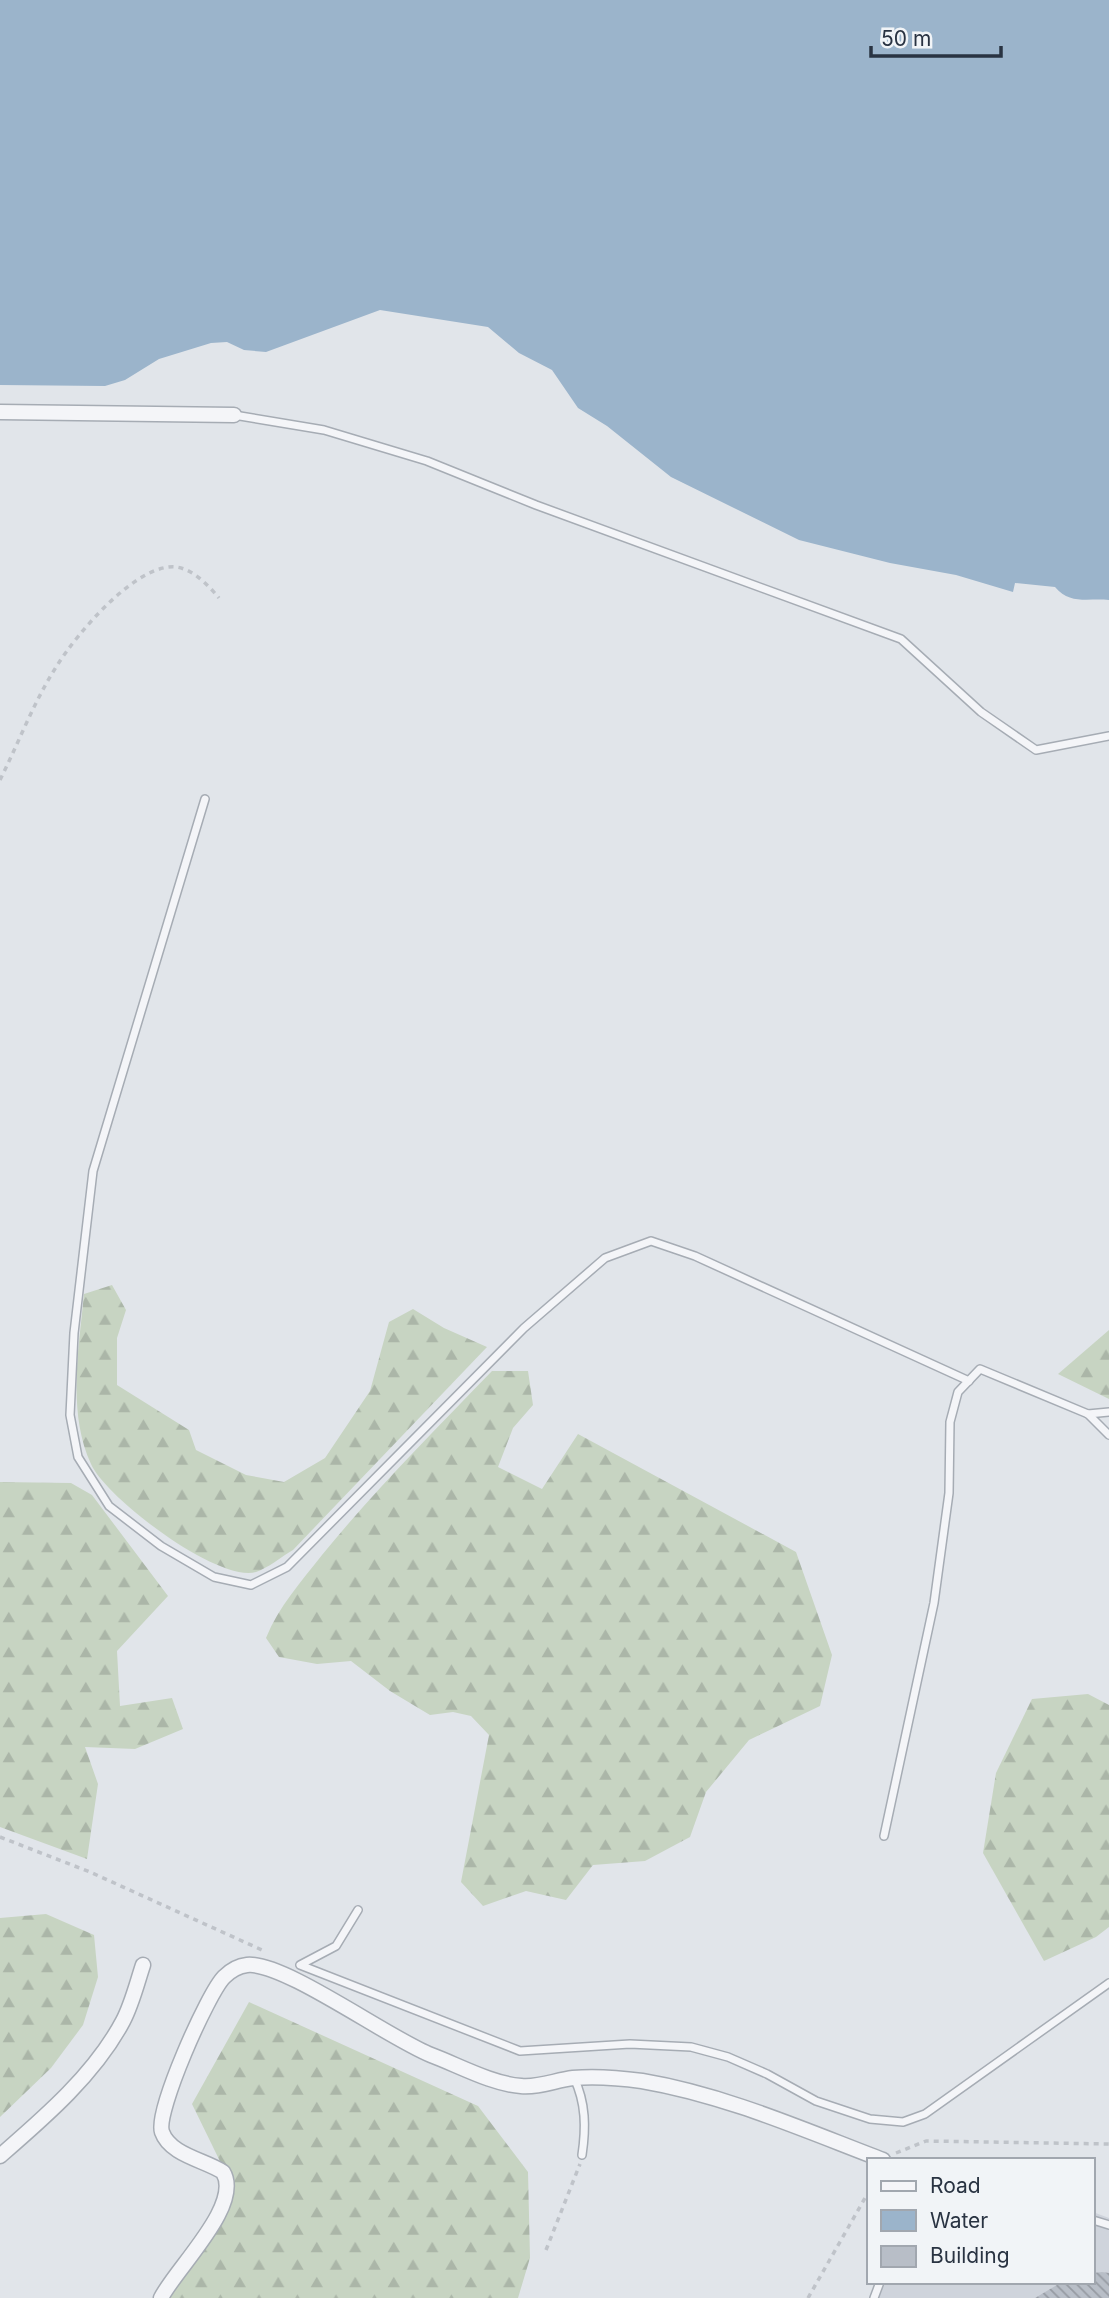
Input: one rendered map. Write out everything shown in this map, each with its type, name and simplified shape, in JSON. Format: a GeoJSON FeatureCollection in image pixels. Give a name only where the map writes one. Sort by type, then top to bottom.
{"type":"FeatureCollection","features":[{"type":"Feature","properties":{"kind":"street"},"geometry":{"type":"LineString","coordinates":[[0,411],[234,415]]}},
{"type":"Feature","properties":{"kind":"street"},"geometry":{"type":"LineString","coordinates":[[161,2298],[208,2231],[227,2196],[223,2172],[169,2143],[162,2132],[162,2118],[179,2066],[214,1992],[223,1977],[238,1966],[250,1964],[289,1976],[415,2048],[518,2086],[574,2078],[627,2079],[671,2087],[737,2105],[878,2158]]}},
{"type":"Feature","properties":{"kind":"street"},"geometry":{"type":"LineString","coordinates":[[0,2156],[51,2112],[104,2050],[124,2020],[144,1965]]}},
{"type":"Feature","properties":{"kind":"lane"},"geometry":{"type":"LineString","coordinates":[[234,415],[324,430],[427,461],[536,505],[901,639],[981,712],[1036,750],[1109,736]]}},
{"type":"Feature","properties":{"kind":"lane"},"geometry":{"type":"LineString","coordinates":[[205,799],[93,1171],[74,1333],[70,1415],[78,1457],[109,1506],[151,1538],[214,1577],[251,1585],[288,1567],[524,1328],[605,1258],[651,1241],[695,1256],[969,1381]]}},
{"type":"Feature","properties":{"kind":"lane"},"geometry":{"type":"LineString","coordinates":[[884,1836],[934,1603],[949,1493],[950,1422],[958,1392],[980,1369],[1088,1414],[1109,1435]]}},
{"type":"Feature","properties":{"kind":"lane"},"geometry":{"type":"LineString","coordinates":[[1088,1414],[1109,1412]]}},
{"type":"Feature","properties":{"kind":"lane"},"geometry":{"type":"LineString","coordinates":[[358,1910],[336,1946],[300,1965],[520,2051],[630,2044],[691,2046],[728,2057],[767,2074],[816,2101],[870,2119],[903,2122],[925,2114],[1109,1983]]}},
{"type":"Feature","properties":{"kind":"lane"},"geometry":{"type":"LineString","coordinates":[[574,2078],[582,2094],[586,2130],[582,2155]]}},
{"type":"Feature","properties":{"kind":"path"},"geometry":{"type":"LineString","coordinates":[[0,780],[35,704],[59,663],[118,594],[148,574],[176,567],[205,581],[219,598]]}},
{"type":"Feature","properties":{"kind":"path"},"geometry":{"type":"LineString","coordinates":[[0,1837],[90,1872],[262,1950]]}},
{"type":"Feature","properties":{"kind":"path"},"geometry":{"type":"LineString","coordinates":[[893,2158],[909,2145],[926,2141],[1109,2144]]}},
{"type":"Feature","properties":{"kind":"path"},"geometry":{"type":"LineString","coordinates":[[546,2250],[582,2155]]}},
{"type":"Feature","properties":{"kind":"path"},"geometry":{"type":"LineString","coordinates":[[808,2298],[867,2195]]}},
{"type":"Feature","properties":{"kind":"shaded area"},"geometry":{"type":"Polygon","coordinates":[[[1095,2213],[1109,2218],[1109,2298],[870,2298],[874,2284],[1095,2284],[1095,2213]]]}},
{"type":"Feature","properties":{"kind":"green space"},"geometry":{"type":"Polygon","coordinates":[[[112,1285],[126,1310],[117,1338],[117,1385],[189,1430],[196,1450],[246,1475],[284,1482],[325,1458],[370,1391],[389,1322],[413,1309],[444,1328],[487,1347],[293,1550],[261,1570],[239,1572],[216,1565],[165,1535],[118,1497],[91,1464],[79,1423],[77,1402],[84,1294],[112,1285]]]}},
{"type":"Feature","properties":{"kind":"green space"},"geometry":{"type":"Polygon","coordinates":[[[1109,1330],[1109,1399],[1058,1374],[1109,1330]]]}},
{"type":"Feature","properties":{"kind":"green space"},"geometry":{"type":"Polygon","coordinates":[[[492,1371],[528,1371],[533,1405],[513,1428],[498,1467],[542,1489],[578,1434],[796,1552],[832,1655],[820,1706],[749,1740],[706,1792],[690,1837],[645,1861],[593,1865],[566,1900],[526,1891],[483,1906],[461,1882],[489,1735],[471,1716],[453,1712],[430,1715],[390,1691],[351,1661],[317,1664],[279,1657],[266,1638],[291,1595],[342,1531],[492,1371]]]}},
{"type":"Feature","properties":{"kind":"green space"},"geometry":{"type":"Polygon","coordinates":[[[0,1482],[71,1483],[92,1495],[168,1596],[117,1651],[120,1706],[172,1698],[183,1729],[135,1749],[85,1747],[98,1784],[87,1859],[0,1827],[0,1482]]]}},
{"type":"Feature","properties":{"kind":"green space"},"geometry":{"type":"Polygon","coordinates":[[[1088,1694],[1109,1705],[1109,1927],[1096,1937],[1044,1961],[983,1853],[996,1773],[1032,1699],[1088,1694]]]}},
{"type":"Feature","properties":{"kind":"green space"},"geometry":{"type":"Polygon","coordinates":[[[46,1914],[94,1935],[98,1977],[83,2025],[51,2068],[0,2117],[0,1918],[46,1914]]]}},
{"type":"Feature","properties":{"kind":"green space"},"geometry":{"type":"Polygon","coordinates":[[[249,2002],[478,2106],[528,2172],[530,2258],[518,2298],[170,2298],[234,2190],[192,2104],[249,2002]]]}},
{"type":"Feature","properties":{"kind":"water"},"geometry":{"type":"Polygon","coordinates":[[[0,0],[1109,0],[1109,600],[1079,600],[1061,593],[1055,587],[1015,583],[1013,592],[956,575],[890,563],[799,540],[671,477],[607,426],[578,408],[552,370],[519,353],[488,327],[380,310],[266,352],[244,350],[227,342],[211,343],[159,359],[125,380],[105,386],[0,385],[0,0]]]}},
{"type":"Feature","properties":{"kind":"building"},"geometry":{"type":"Polygon","coordinates":[[[1095,2273],[1109,2273],[1109,2298],[1035,2298],[1059,2284],[1095,2284],[1095,2273]]]}}]}
